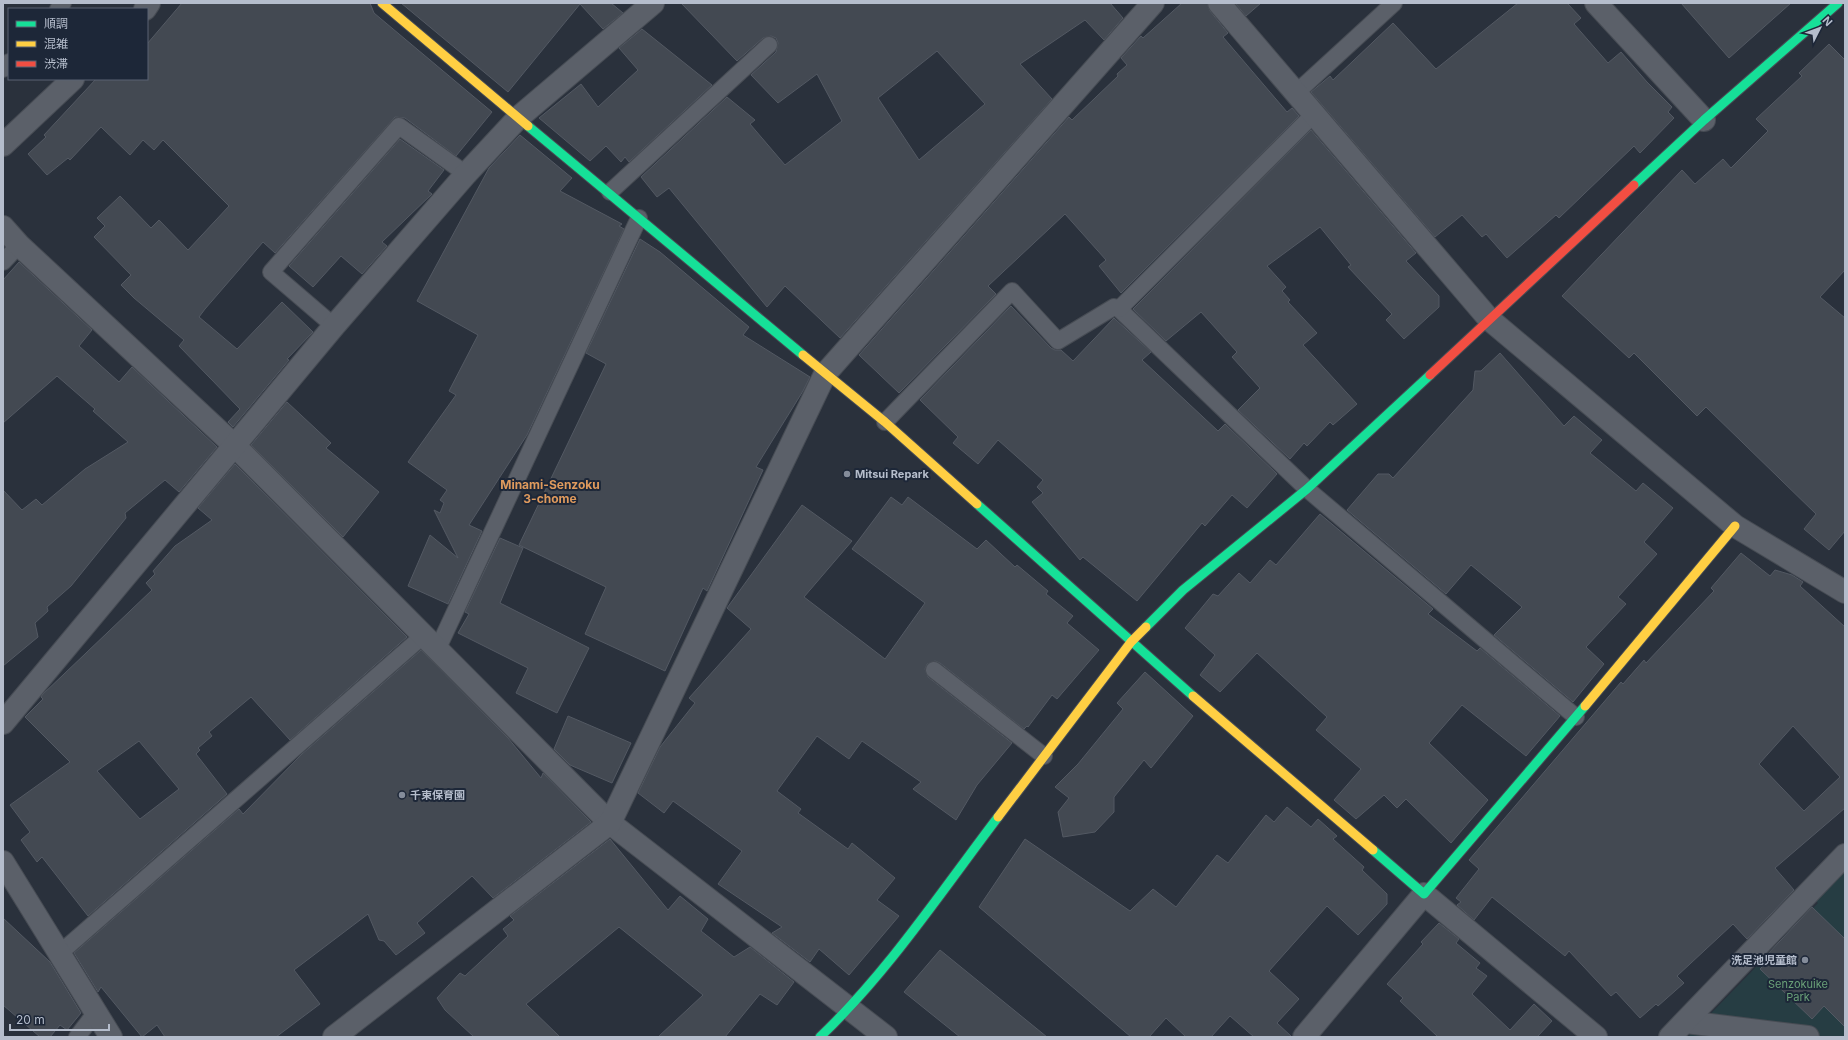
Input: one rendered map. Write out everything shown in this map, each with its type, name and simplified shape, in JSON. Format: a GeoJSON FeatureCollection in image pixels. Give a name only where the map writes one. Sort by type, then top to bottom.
{"type":"FeatureCollection","features":[{"type":"Feature","properties":{"kind":"street"},"geometry":{"type":"LineString","coordinates":[[382,3],[610,192],[825,374],[885,422],[1131,642],[1424,894],[1596,1037]]}},
{"type":"Feature","properties":{"kind":"street"},"geometry":{"type":"LineString","coordinates":[[3,723],[334,326],[466,174],[520,117],[653,3]]}},
{"type":"Feature","properties":{"kind":"street"},"geometry":{"type":"LineString","coordinates":[[334,1037],[610,823],[825,374],[1153,3]]}},
{"type":"Feature","properties":{"kind":"street"},"geometry":{"type":"LineString","coordinates":[[1219,3],[1489,319],[1735,526],[1845,592]]}},
{"type":"Feature","properties":{"kind":"street"},"geometry":{"type":"LineString","coordinates":[[1596,3],[1704,120]]}},
{"type":"Feature","properties":{"kind":"street"},"geometry":{"type":"LineString","coordinates":[[820,1037],[850,1008],[910,933],[1131,642],[1183,590],[1307,489],[1704,120],[1838,3]]}},
{"type":"Feature","properties":{"kind":"street"},"geometry":{"type":"LineString","coordinates":[[3,145],[71,80]]}},
{"type":"Feature","properties":{"kind":"street"},"geometry":{"type":"LineString","coordinates":[[3,227],[19,245],[234,446],[610,823],[886,1037]]}},
{"type":"Feature","properties":{"kind":"street"},"geometry":{"type":"LineString","coordinates":[[1304,1037],[1576,717],[1735,526]]}},
{"type":"Feature","properties":{"kind":"street"},"geometry":{"type":"LineString","coordinates":[[1670,1037],[1845,855]]}},
{"type":"Feature","properties":{"kind":"street"},"geometry":{"type":"LineString","coordinates":[[3,862],[111,1037]]}},
{"type":"Feature","properties":{"kind":"street"},"geometry":{"type":"LineString","coordinates":[[1686,1022],[1808,1037]]}},
{"type":"Feature","properties":{"kind":"lane"},"geometry":{"type":"LineString","coordinates":[[1296,93],[1394,3]]}},
{"type":"Feature","properties":{"kind":"lane"},"geometry":{"type":"LineString","coordinates":[[610,192],[769,45]]}},
{"type":"Feature","properties":{"kind":"lane"},"geometry":{"type":"LineString","coordinates":[[1119,309],[1314,114]]}},
{"type":"Feature","properties":{"kind":"lane"},"geometry":{"type":"LineString","coordinates":[[334,326],[270,272],[399,126],[466,174]]}},
{"type":"Feature","properties":{"kind":"lane"},"geometry":{"type":"LineString","coordinates":[[60,953],[431,642],[639,218]]}},
{"type":"Feature","properties":{"kind":"lane"},"geometry":{"type":"LineString","coordinates":[[3,262],[19,245]]}},
{"type":"Feature","properties":{"kind":"lane"},"geometry":{"type":"LineString","coordinates":[[885,422],[1012,291],[1058,341],[1114,307],[1119,309],[1307,489],[1576,717]]}},
{"type":"Feature","properties":{"kind":"lane"},"geometry":{"type":"LineString","coordinates":[[934,670],[1044,756]]}},
{"type":"Feature","properties":{"kind":"lane"},"geometry":{"type":"LineString","coordinates":[[77,1037],[96,1012]]}},
{"type":"Feature","properties":{"kind":"green space","name":"Senzokuike Park"},"geometry":{"type":"Polygon","coordinates":[[[1845,863],[1845,1037],[1688,1037],[1818,903],[1813,898],[1845,863]]]}},
{"type":"Feature","properties":{"kind":"building"},"geometry":{"type":"Polygon","coordinates":[[[182,3],[370,3],[374,13],[492,112],[456,156],[405,118],[395,117],[275,253],[263,242],[205,309],[199,317],[237,349],[282,302],[313,332],[287,359],[289,360],[233,427],[228,422],[240,409],[179,346],[184,340],[134,298],[121,285],[131,275],[94,237],[105,226],[97,218],[120,196],[151,228],[159,220],[188,250],[229,206],[163,140],[154,150],[143,140],[130,155],[101,127],[70,160],[68,158],[47,175],[28,154],[46,137],[44,135],[95,80],[148,80],[148,43],[182,3]]]}},
{"type":"Feature","properties":{"kind":"building"},"geometry":{"type":"Polygon","coordinates":[[[401,3],[611,3],[623,13],[603,29],[580,4],[508,92],[401,3]]]}},
{"type":"Feature","properties":{"kind":"building"},"geometry":{"type":"Polygon","coordinates":[[[681,3],[1110,3],[1123,18],[1104,40],[1085,20],[1020,64],[1052,99],[840,338],[785,286],[767,307],[669,188],[657,197],[641,177],[727,97],[755,120],[750,124],[785,165],[842,121],[817,74],[778,103],[751,75],[776,52],[778,43],[776,38],[771,36],[763,38],[737,61],[681,3]],[[937,51],[878,98],[919,160],[985,104],[937,51]]]}},
{"type":"Feature","properties":{"kind":"building"},"geometry":{"type":"Polygon","coordinates":[[[1182,3],[1207,3],[1210,11],[1228,33],[1223,37],[1287,112],[1292,108],[1299,116],[1121,293],[1099,266],[1106,260],[1065,214],[988,286],[996,294],[899,393],[859,355],[1069,117],[1072,120],[1118,76],[1117,74],[1127,65],[1121,58],[1141,36],[1143,38],[1182,3]]]}},
{"type":"Feature","properties":{"kind":"building"},"geometry":{"type":"Polygon","coordinates":[[[1235,3],[1261,3],[1246,16],[1235,3]]]}},
{"type":"Feature","properties":{"kind":"building"},"geometry":{"type":"Polygon","coordinates":[[[1518,3],[1567,3],[1581,18],[1574,24],[1608,63],[1621,52],[1647,82],[1672,107],[1668,112],[1674,118],[1640,153],[1634,146],[1559,218],[1556,215],[1507,258],[1486,234],[1482,237],[1462,215],[1435,237],[1311,92],[1330,76],[1333,80],[1393,23],[1436,69],[1518,3]]]}},
{"type":"Feature","properties":{"kind":"building"},"geometry":{"type":"Polygon","coordinates":[[[1681,3],[1791,3],[1729,58],[1681,3]]]}},
{"type":"Feature","properties":{"kind":"building"},"geometry":{"type":"Polygon","coordinates":[[[642,29],[712,85],[629,162],[625,157],[621,162],[606,146],[590,161],[539,118],[581,84],[598,107],[638,70],[619,48],[642,29]]]}},
{"type":"Feature","properties":{"kind":"building"},"geometry":{"type":"Polygon","coordinates":[[[1829,44],[1845,60],[1845,270],[1820,297],[1845,318],[1845,531],[1829,550],[1804,529],[1816,514],[1706,407],[1697,416],[1634,353],[1629,358],[1562,296],[1682,170],[1695,184],[1723,159],[1731,168],[1768,131],[1756,119],[1802,76],[1799,73],[1829,44]]]}},
{"type":"Feature","properties":{"kind":"building"},"geometry":{"type":"Polygon","coordinates":[[[1311,130],[1416,253],[1406,261],[1439,296],[1439,307],[1404,339],[1386,320],[1392,314],[1348,267],[1351,265],[1320,227],[1267,266],[1286,287],[1282,291],[1290,300],[1288,302],[1317,333],[1303,345],[1357,404],[1333,425],[1330,422],[1307,446],[1304,443],[1290,459],[1238,410],[1260,388],[1232,357],[1237,352],[1201,312],[1166,341],[1133,309],[1311,130]]]}},
{"type":"Feature","properties":{"kind":"building"},"geometry":{"type":"Polygon","coordinates":[[[520,135],[572,178],[560,191],[622,224],[619,226],[624,229],[527,435],[469,525],[482,531],[448,604],[408,586],[430,535],[458,558],[434,510],[440,513],[444,503],[440,500],[447,490],[408,462],[456,395],[449,391],[478,335],[417,301],[489,168],[520,135]]]}},
{"type":"Feature","properties":{"kind":"building"},"geometry":{"type":"Polygon","coordinates":[[[400,139],[444,170],[428,191],[432,194],[382,242],[387,246],[362,274],[341,256],[313,287],[289,266],[400,139]]]}},
{"type":"Feature","properties":{"kind":"building"},"geometry":{"type":"Polygon","coordinates":[[[640,239],[660,252],[749,327],[743,335],[810,377],[803,391],[756,467],[763,470],[707,591],[703,588],[665,671],[585,634],[606,587],[519,545],[606,364],[586,353],[640,239]]]}},
{"type":"Feature","properties":{"kind":"building"},"geometry":{"type":"Polygon","coordinates":[[[19,262],[92,330],[79,346],[119,382],[132,367],[217,447],[179,492],[165,480],[125,513],[126,518],[71,586],[47,607],[48,611],[35,623],[38,637],[3,666],[3,490],[22,510],[36,499],[42,505],[85,469],[128,442],[93,411],[95,409],[57,376],[3,423],[3,280],[19,262]]]}},
{"type":"Feature","properties":{"kind":"building"},"geometry":{"type":"Polygon","coordinates":[[[1011,306],[1051,348],[1061,350],[1073,361],[1114,318],[1151,352],[1142,360],[1218,431],[1225,424],[1277,474],[1247,508],[1232,495],[1205,526],[1202,523],[1137,601],[1083,557],[1080,560],[1032,502],[1043,493],[1037,487],[1043,480],[998,440],[978,464],[953,443],[958,437],[920,400],[1011,306]]]}},
{"type":"Feature","properties":{"kind":"building"},"geometry":{"type":"Polygon","coordinates":[[[1500,353],[1564,426],[1574,416],[1602,440],[1590,453],[1636,491],[1643,483],[1673,508],[1644,542],[1657,554],[1618,597],[1626,604],[1586,647],[1604,664],[1573,702],[1494,635],[1522,607],[1471,565],[1446,594],[1347,510],[1378,474],[1389,474],[1393,478],[1473,390],[1475,371],[1481,371],[1500,353]]]}},
{"type":"Feature","properties":{"kind":"building"},"geometry":{"type":"Polygon","coordinates":[[[287,402],[331,443],[326,448],[379,492],[343,537],[251,445],[287,402]]]}},
{"type":"Feature","properties":{"kind":"building"},"geometry":{"type":"Polygon","coordinates":[[[235,464],[407,637],[290,740],[251,697],[209,732],[212,736],[198,748],[200,750],[196,754],[227,794],[88,916],[42,857],[37,862],[21,840],[30,832],[10,805],[70,762],[25,717],[43,699],[41,697],[42,695],[152,590],[146,583],[155,574],[153,571],[175,546],[212,520],[198,508],[235,464]],[[139,741],[97,771],[140,819],[179,789],[139,741]]]}},
{"type":"Feature","properties":{"kind":"building"},"geometry":{"type":"Polygon","coordinates":[[[891,497],[902,505],[908,497],[977,549],[986,540],[1015,567],[1017,565],[1048,591],[1046,594],[1073,616],[1067,623],[1099,650],[1057,699],[1052,695],[1028,727],[1027,726],[1024,729],[940,663],[935,661],[927,664],[925,669],[928,677],[1012,743],[977,785],[956,820],[913,789],[921,782],[862,741],[849,759],[817,736],[777,791],[801,809],[798,813],[848,849],[852,843],[895,878],[877,900],[899,916],[849,975],[819,949],[810,962],[772,933],[782,927],[718,884],[742,851],[673,801],[664,813],[638,793],[660,747],[695,703],[689,698],[751,629],[727,608],[802,505],[852,541],[804,597],[885,659],[925,603],[852,549],[891,497]]]}},
{"type":"Feature","properties":{"kind":"building"},"geometry":{"type":"Polygon","coordinates":[[[1320,514],[1433,609],[1428,614],[1477,651],[1480,648],[1560,716],[1526,756],[1462,705],[1429,743],[1488,800],[1451,843],[1406,799],[1397,808],[1384,795],[1356,819],[1334,800],[1361,769],[1316,730],[1327,717],[1257,653],[1220,692],[1200,675],[1215,655],[1185,628],[1213,594],[1218,596],[1239,573],[1250,583],[1270,560],[1276,565],[1320,514]]]}},
{"type":"Feature","properties":{"kind":"building"},"geometry":{"type":"Polygon","coordinates":[[[500,538],[523,548],[500,603],[589,648],[557,713],[516,693],[528,668],[458,633],[469,614],[465,612],[500,538]]]}},
{"type":"Feature","properties":{"kind":"building"},"geometry":{"type":"Polygon","coordinates":[[[1741,553],[1770,576],[1775,570],[1792,575],[1803,582],[1800,586],[1845,627],[1845,808],[1775,868],[1794,890],[1747,939],[1733,924],[1677,976],[1684,983],[1658,1006],[1656,1004],[1640,1018],[1616,992],[1611,996],[1569,951],[1565,956],[1492,897],[1474,920],[1457,905],[1461,902],[1456,898],[1479,869],[1469,860],[1621,682],[1623,684],[1644,660],[1646,663],[1714,591],[1711,588],[1741,553]],[[1793,726],[1759,764],[1804,811],[1840,777],[1793,726]]]}},
{"type":"Feature","properties":{"kind":"building"},"geometry":{"type":"Polygon","coordinates":[[[421,650],[508,738],[541,778],[543,773],[591,822],[493,898],[472,876],[417,923],[425,933],[396,955],[384,941],[379,940],[368,914],[294,970],[320,1004],[276,1037],[165,1037],[157,1025],[142,1037],[101,987],[98,992],[74,953],[239,809],[243,814],[302,754],[421,650]]]}},
{"type":"Feature","properties":{"kind":"building"},"geometry":{"type":"Polygon","coordinates":[[[1145,672],[1193,716],[1151,768],[1144,760],[1114,797],[1114,812],[1095,832],[1063,837],[1058,812],[1069,798],[1055,787],[1078,764],[1123,709],[1117,703],[1145,672]]]}},
{"type":"Feature","properties":{"kind":"building"},"geometry":{"type":"Polygon","coordinates":[[[568,716],[631,743],[612,783],[570,765],[554,749],[568,716]]]}},
{"type":"Feature","properties":{"kind":"building"},"geometry":{"type":"Polygon","coordinates":[[[1287,807],[1311,827],[1318,819],[1337,836],[1333,839],[1364,867],[1362,870],[1387,894],[1387,904],[1358,935],[1327,906],[1269,971],[1299,999],[1277,1023],[1292,1037],[1254,1037],[1230,1016],[1211,1037],[1186,1037],[1166,1018],[1149,1037],[1131,1037],[979,907],[1025,839],[1130,911],[1153,889],[1176,907],[1217,855],[1228,863],[1266,815],[1274,822],[1287,807]]]}},
{"type":"Feature","properties":{"kind":"building"},"geometry":{"type":"Polygon","coordinates":[[[610,839],[668,910],[680,896],[708,919],[701,931],[734,957],[750,947],[794,982],[777,1005],[760,994],[725,1037],[658,1037],[703,995],[619,927],[526,1004],[560,1037],[474,1037],[445,1010],[437,998],[460,973],[465,976],[508,936],[503,929],[514,920],[510,916],[610,839]]]}},
{"type":"Feature","properties":{"kind":"building"},"geometry":{"type":"Polygon","coordinates":[[[1812,907],[1845,939],[1845,1027],[1824,1006],[1812,1019],[1760,969],[1767,962],[1764,958],[1812,907]]]}},
{"type":"Feature","properties":{"kind":"building"},"geometry":{"type":"Polygon","coordinates":[[[3,918],[50,962],[81,1013],[67,1030],[60,1025],[50,1037],[40,1037],[3,1005],[3,918]]]}},
{"type":"Feature","properties":{"kind":"building"},"geometry":{"type":"Polygon","coordinates":[[[1439,923],[1459,939],[1456,943],[1480,963],[1476,968],[1487,976],[1472,994],[1510,1030],[1534,1004],[1552,1021],[1537,1037],[1438,1037],[1400,1001],[1403,998],[1387,984],[1423,944],[1421,942],[1439,923]]]}},
{"type":"Feature","properties":{"kind":"building"},"geometry":{"type":"Polygon","coordinates":[[[940,950],[1047,1037],[960,1037],[904,992],[940,950]]]}},
{"type":"Feature","properties":{"kind":"traffic: fast"},"geometry":{"type":"LineString","coordinates":[[1634,185],[1704,120],[1838,3]]}},
{"type":"Feature","properties":{"kind":"traffic: fast"},"geometry":{"type":"LineString","coordinates":[[528,126],[803,355]]}},
{"type":"Feature","properties":{"kind":"traffic: fast"},"geometry":{"type":"LineString","coordinates":[[1146,627],[1183,590],[1307,489],[1430,375]]}},
{"type":"Feature","properties":{"kind":"traffic: fast"},"geometry":{"type":"LineString","coordinates":[[977,504],[1193,696]]}},
{"type":"Feature","properties":{"kind":"traffic: fast"},"geometry":{"type":"LineString","coordinates":[[1373,850],[1424,894],[1585,706]]}},
{"type":"Feature","properties":{"kind":"traffic: fast"},"geometry":{"type":"LineString","coordinates":[[820,1037],[845,1012],[891,959],[998,817]]}},
{"type":"Feature","properties":{"kind":"traffic: slow"},"geometry":{"type":"LineString","coordinates":[[382,3],[528,126]]}},
{"type":"Feature","properties":{"kind":"traffic: slow"},"geometry":{"type":"LineString","coordinates":[[803,355],[885,422],[977,504]]}},
{"type":"Feature","properties":{"kind":"traffic: slow"},"geometry":{"type":"LineString","coordinates":[[1585,706],[1735,526]]}},
{"type":"Feature","properties":{"kind":"traffic: slow"},"geometry":{"type":"LineString","coordinates":[[998,817],[1131,642],[1146,627]]}},
{"type":"Feature","properties":{"kind":"traffic: slow"},"geometry":{"type":"LineString","coordinates":[[1193,696],[1373,850]]}},
{"type":"Feature","properties":{"kind":"traffic: jam"},"geometry":{"type":"LineString","coordinates":[[1430,375],[1634,185]]}},
{"type":"Feature","properties":{"kind":"place","name":"Mitsui Repark"},"geometry":{"type":"Point","coordinates":[847,474]}},
{"type":"Feature","properties":{"kind":"place","name":"千束保育園"},"geometry":{"type":"Point","coordinates":[402,795]}},
{"type":"Feature","properties":{"kind":"place","name":"洗足池児童館"},"geometry":{"type":"Point","coordinates":[1805,960]}},
{"type":"Feature","properties":{"kind":"district","name":"Minami-Senzoku 3-chome"},"geometry":{"type":"Point","coordinates":[550,491]}}]}
